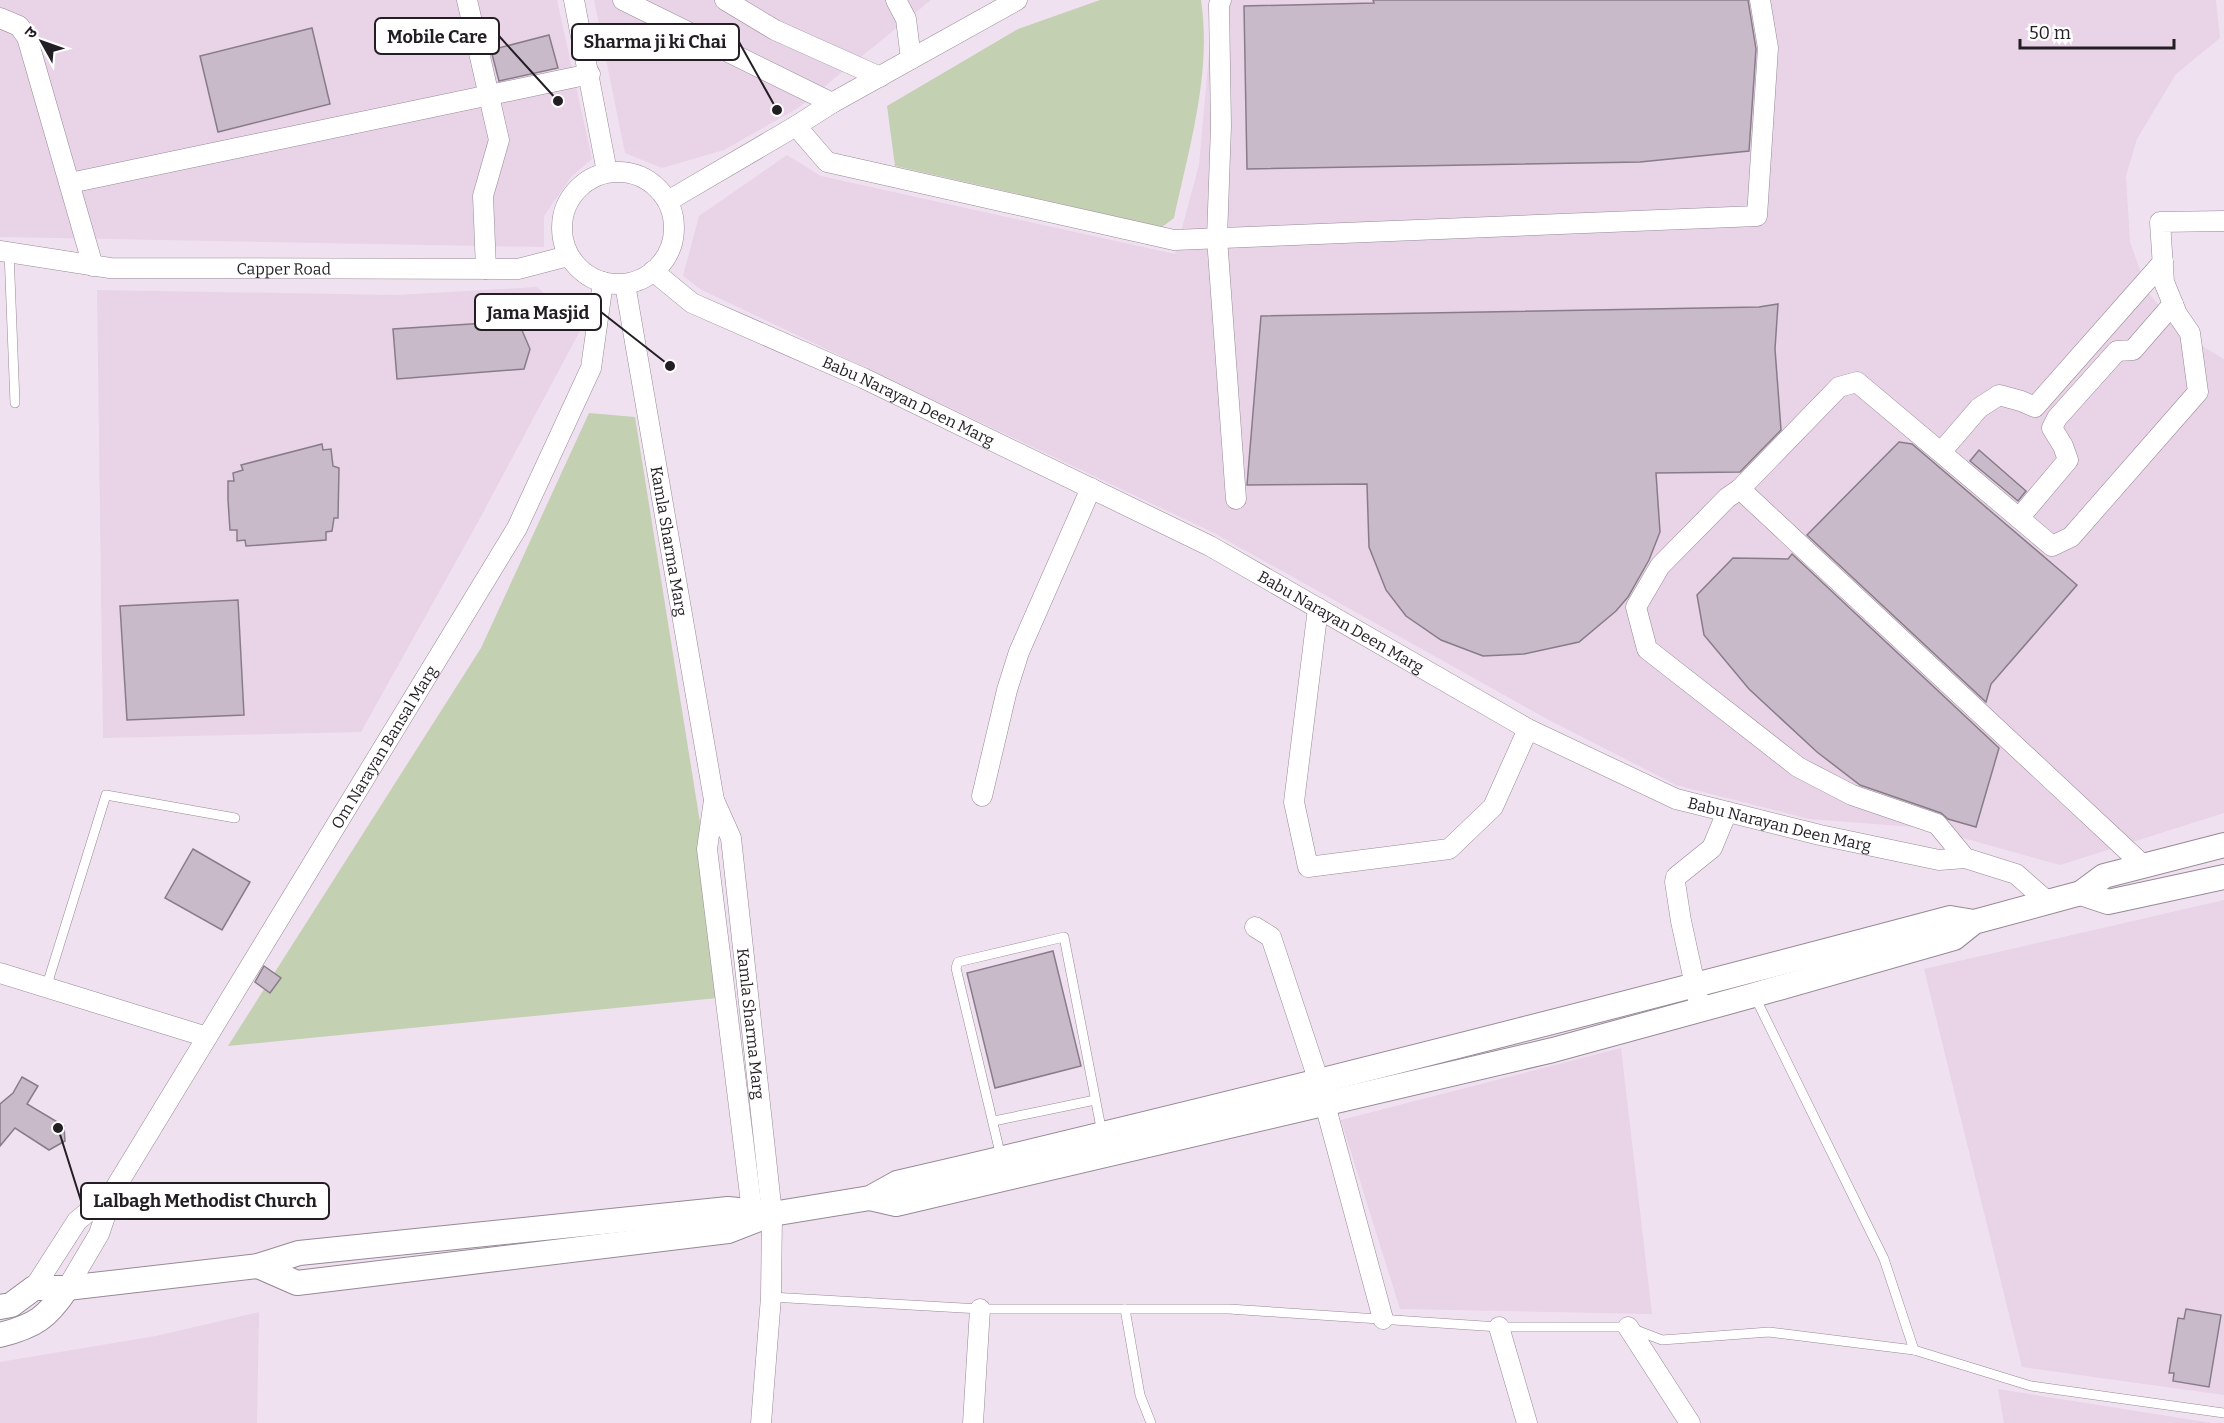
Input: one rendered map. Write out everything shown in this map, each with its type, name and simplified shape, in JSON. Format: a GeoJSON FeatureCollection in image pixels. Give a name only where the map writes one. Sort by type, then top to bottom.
{"type":"FeatureCollection","features":[{"type":"Feature","properties":{"kind":"street"},"geometry":{"type":"LineString","coordinates":[[467,0],[499,140],[483,196],[486,269]]}},
{"type":"Feature","properties":{"kind":"street"},"geometry":{"type":"LineString","coordinates":[[574,0],[607,172]]}},
{"type":"Feature","properties":{"kind":"street"},"geometry":{"type":"LineString","coordinates":[[623,0],[759,65],[832,103]]}},
{"type":"Feature","properties":{"kind":"street"},"geometry":{"type":"LineString","coordinates":[[725,0],[775,30],[880,77]]}},
{"type":"Feature","properties":{"kind":"street"},"geometry":{"type":"LineString","coordinates":[[896,0],[906,19],[911,59]]}},
{"type":"Feature","properties":{"kind":"street"},"geometry":{"type":"LineString","coordinates":[[668,201],[832,103],[1017,0]]}},
{"type":"Feature","properties":{"kind":"street"},"geometry":{"type":"LineString","coordinates":[[1221,0],[1219,5],[1221,126],[1217,238],[1236,499]]}},
{"type":"Feature","properties":{"kind":"street"},"geometry":{"type":"LineString","coordinates":[[796,126],[827,162],[1174,240],[1757,216],[1768,48],[1760,0]]}},
{"type":"Feature","properties":{"kind":"street"},"geometry":{"type":"LineString","coordinates":[[0,18],[19,26],[27,37],[93,266]]}},
{"type":"Feature","properties":{"kind":"street"},"geometry":{"type":"LineString","coordinates":[[70,183],[590,74]]}},
{"type":"Feature","properties":{"kind":"street"},"geometry":{"type":"LineString","coordinates":[[607,172],[635,173],[654,184],[668,201],[674,221],[673,239],[667,256],[645,277],[625,284],[603,282],[581,271],[568,256],[561,235],[563,212],[575,190],[591,177],[607,172]]}},
{"type":"Feature","properties":{"kind":"street"},"geometry":{"type":"LineString","coordinates":[[1965,858],[1937,824],[1852,795],[1798,767],[1647,649],[1636,607],[1660,566],[1727,498],[1740,489],[1839,387],[1857,382],[1942,451],[2052,546],[2071,537],[2198,392],[2190,333],[2173,304],[2164,282],[2160,222],[2224,221]]}},
{"type":"Feature","properties":{"kind":"street","name":"Capper Road"},"geometry":{"type":"LineString","coordinates":[[4,252],[110,268],[518,269],[568,256]]}},
{"type":"Feature","properties":{"kind":"street"},"geometry":{"type":"LineString","coordinates":[[1942,451],[1979,408],[1999,395],[2035,407],[2163,261]]}},
{"type":"Feature","properties":{"kind":"street","name":"Babu Narayan Deen Marg"},"geometry":{"type":"LineString","coordinates":[[653,271],[692,303],[863,378],[1210,546],[1528,729],[1676,800],[1820,835],[1939,860],[1965,858],[2016,874],[2049,903]]}},
{"type":"Feature","properties":{"kind":"street","name":"Om Narayan Bansal Marg"},"geometry":{"type":"LineString","coordinates":[[114,1190],[517,528],[591,368],[603,282]]}},
{"type":"Feature","properties":{"kind":"street","name":"Kamla Sharma Marg"},"geometry":{"type":"LineString","coordinates":[[625,284],[714,800],[731,838],[750,1000],[762,1213]]}},
{"type":"Feature","properties":{"kind":"street"},"geometry":{"type":"LineString","coordinates":[[2020,517],[2068,460],[2052,428],[2057,418],[2117,351],[2133,350],[2173,304]]}},
{"type":"Feature","properties":{"kind":"street"},"geometry":{"type":"LineString","coordinates":[[982,796],[1007,690],[1019,652],[1091,488]]}},
{"type":"Feature","properties":{"kind":"street"},"geometry":{"type":"LineString","coordinates":[[1740,489],[2144,866]]}},
{"type":"Feature","properties":{"kind":"street"},"geometry":{"type":"LineString","coordinates":[[1318,608],[1294,801],[1308,867],[1449,849],[1493,807],[1528,729]]}},
{"type":"Feature","properties":{"kind":"street","name":"Kamla Sharma Marg"},"geometry":{"type":"LineString","coordinates":[[714,800],[707,849],[726,1002],[762,1213]]}},
{"type":"Feature","properties":{"kind":"street"},"geometry":{"type":"LineString","coordinates":[[1701,1010],[1694,986],[1675,882],[1676,877],[1712,848],[1727,812]]}},
{"type":"Feature","properties":{"kind":"street"},"geometry":{"type":"LineString","coordinates":[[1322,1092],[1497,1063],[1701,1010],[1748,984],[1950,918],[1974,922],[2049,903],[2081,893],[2104,876],[2224,845]]}},
{"type":"Feature","properties":{"kind":"street"},"geometry":{"type":"LineString","coordinates":[[2081,893],[2108,902],[2224,877]]}},
{"type":"Feature","properties":{"kind":"street"},"geometry":{"type":"LineString","coordinates":[[1256,927],[1271,937],[1322,1092],[1383,1319]]}},
{"type":"Feature","properties":{"kind":"street"},"geometry":{"type":"LineString","coordinates":[[0,973],[207,1037]]}},
{"type":"Feature","properties":{"kind":"street"},"geometry":{"type":"LineString","coordinates":[[870,1198],[896,1204],[1104,1146],[1322,1092],[1491,1038],[1694,986],[1748,984]]}},
{"type":"Feature","properties":{"kind":"street"},"geometry":{"type":"LineString","coordinates":[[726,1002],[750,1000]]}},
{"type":"Feature","properties":{"kind":"street"},"geometry":{"type":"LineString","coordinates":[[1491,1038],[1497,1063]]}},
{"type":"Feature","properties":{"kind":"street"},"geometry":{"type":"LineString","coordinates":[[34,1288],[67,1288],[258,1266],[297,1283],[728,1231],[762,1213],[870,1198],[897,1184],[1002,1159],[1104,1146]]}},
{"type":"Feature","properties":{"kind":"street"},"geometry":{"type":"LineString","coordinates":[[0,1306],[11,1305],[34,1288],[77,1221],[114,1190]]}},
{"type":"Feature","properties":{"kind":"street"},"geometry":{"type":"LineString","coordinates":[[0,1335],[27,1328],[53,1309],[99,1234],[114,1190]]}},
{"type":"Feature","properties":{"kind":"street"},"geometry":{"type":"LineString","coordinates":[[761,1423],[771,1297],[762,1213]]}},
{"type":"Feature","properties":{"kind":"street"},"geometry":{"type":"LineString","coordinates":[[973,1423],[980,1309]]}},
{"type":"Feature","properties":{"kind":"street"},"geometry":{"type":"LineString","coordinates":[[1499,1327],[1527,1423]]}},
{"type":"Feature","properties":{"kind":"street"},"geometry":{"type":"LineString","coordinates":[[1628,1327],[1690,1423]]}},
{"type":"Feature","properties":{"kind":"lane"},"geometry":{"type":"LineString","coordinates":[[4,252],[15,403]]}},
{"type":"Feature","properties":{"kind":"lane"},"geometry":{"type":"LineString","coordinates":[[46,988],[106,795],[235,818]]}},
{"type":"Feature","properties":{"kind":"lane"},"geometry":{"type":"LineString","coordinates":[[1002,1159],[956,968],[958,962],[1064,937],[1104,1146]]}},
{"type":"Feature","properties":{"kind":"lane"},"geometry":{"type":"LineString","coordinates":[[1748,984],[1884,1258],[1914,1350]]}},
{"type":"Feature","properties":{"kind":"lane"},"geometry":{"type":"LineString","coordinates":[[994,1121],[1095,1100]]}},
{"type":"Feature","properties":{"kind":"lane"},"geometry":{"type":"LineString","coordinates":[[771,1297],[980,1309],[1229,1309],[1499,1327],[1628,1327],[1662,1340],[1769,1332],[1914,1350],[2031,1386],[2224,1413]]}},
{"type":"Feature","properties":{"kind":"lane"},"geometry":{"type":"LineString","coordinates":[[1125,1309],[1140,1395],[1151,1423]]}},
{"type":"Feature","properties":{"kind":"shaded area"},"geometry":{"type":"Polygon","coordinates":[[[0,0],[557,0],[592,159],[571,177],[544,216],[544,247],[0,237],[0,0]]]}},
{"type":"Feature","properties":{"kind":"shaded area"},"geometry":{"type":"Polygon","coordinates":[[[594,0],[931,0],[798,108],[724,150],[662,168],[625,153],[594,0]]]}},
{"type":"Feature","properties":{"kind":"shaded area"},"geometry":{"type":"Polygon","coordinates":[[[1214,0],[2216,0],[2220,38],[2176,74],[2137,139],[2126,176],[2130,242],[2148,292],[2182,334],[2224,359],[2224,813],[2060,865],[1927,828],[1809,819],[1676,785],[1547,719],[1214,533],[702,290],[683,276],[699,216],[787,155],[821,176],[1175,254],[1199,165],[1214,0]]]}},
{"type":"Feature","properties":{"kind":"shaded area"},"geometry":{"type":"Polygon","coordinates":[[[537,287],[582,327],[478,522],[361,732],[103,738],[97,290],[397,295],[537,287]]]}},
{"type":"Feature","properties":{"kind":"shaded area"},"geometry":{"type":"Polygon","coordinates":[[[2224,900],[2224,1395],[2022,1367],[1924,969],[2224,900]]]}},
{"type":"Feature","properties":{"kind":"shaded area"},"geometry":{"type":"Polygon","coordinates":[[[1621,1048],[1652,1314],[1400,1309],[1341,1120],[1621,1048]]]}},
{"type":"Feature","properties":{"kind":"shaded area"},"geometry":{"type":"Polygon","coordinates":[[[259,1312],[257,1423],[0,1423],[0,1362],[156,1336],[259,1312]]]}},
{"type":"Feature","properties":{"kind":"shaded area"},"geometry":{"type":"Polygon","coordinates":[[[1998,1389],[2212,1423],[2004,1423],[1998,1389]]]}},
{"type":"Feature","properties":{"kind":"green space"},"geometry":{"type":"Polygon","coordinates":[[[1100,0],[1201,0],[1204,55],[1201,83],[1192,138],[1174,218],[1162,227],[895,166],[887,106],[1018,29],[1100,0]]]}},
{"type":"Feature","properties":{"kind":"green space"},"geometry":{"type":"Polygon","coordinates":[[[589,413],[635,417],[728,997],[228,1046],[481,648],[589,413]]]}},
{"type":"Feature","properties":{"kind":"building"},"geometry":{"type":"Polygon","coordinates":[[[1373,0],[1748,0],[1756,49],[1749,151],[1640,162],[1247,169],[1244,6],[1374,3],[1373,0]]]}},
{"type":"Feature","properties":{"kind":"building"},"geometry":{"type":"Polygon","coordinates":[[[312,28],[330,104],[218,132],[200,56],[312,28]]]}},
{"type":"Feature","properties":{"kind":"building"},"geometry":{"type":"Polygon","coordinates":[[[549,35],[558,68],[499,81],[491,50],[549,35]]]}},
{"type":"Feature","properties":{"kind":"building"},"geometry":{"type":"Polygon","coordinates":[[[1778,304],[1775,349],[1781,430],[1740,472],[1656,473],[1660,532],[1649,560],[1628,597],[1616,611],[1579,642],[1524,654],[1483,656],[1441,640],[1406,616],[1386,590],[1369,547],[1367,484],[1247,485],[1261,316],[1759,307],[1778,304]]]}},
{"type":"Feature","properties":{"kind":"building"},"geometry":{"type":"Polygon","coordinates":[[[518,321],[530,349],[524,369],[397,379],[393,329],[518,321]]]}},
{"type":"Feature","properties":{"kind":"building"},"geometry":{"type":"Polygon","coordinates":[[[1899,442],[1912,444],[2077,585],[1991,684],[1986,702],[1807,535],[1899,442]]]}},
{"type":"Feature","properties":{"kind":"building"},"geometry":{"type":"Polygon","coordinates":[[[322,444],[323,450],[331,449],[333,466],[339,468],[338,518],[334,518],[332,531],[326,532],[326,540],[246,546],[245,540],[237,541],[237,530],[230,530],[228,500],[228,481],[234,481],[233,473],[243,470],[241,465],[322,444]]]}},
{"type":"Feature","properties":{"kind":"building"},"geometry":{"type":"Polygon","coordinates":[[[1979,450],[2026,491],[2018,501],[1970,461],[1979,450]]]}},
{"type":"Feature","properties":{"kind":"building"},"geometry":{"type":"Polygon","coordinates":[[[1792,554],[1999,748],[1976,827],[1948,819],[1941,813],[1860,785],[1817,752],[1749,689],[1704,635],[1697,595],[1733,558],[1788,559],[1792,554]]]}},
{"type":"Feature","properties":{"kind":"building"},"geometry":{"type":"Polygon","coordinates":[[[238,600],[244,715],[127,720],[120,606],[238,600]]]}},
{"type":"Feature","properties":{"kind":"building"},"geometry":{"type":"Polygon","coordinates":[[[193,849],[250,882],[222,930],[165,898],[193,849]]]}},
{"type":"Feature","properties":{"kind":"building"},"geometry":{"type":"Polygon","coordinates":[[[1053,951],[1081,1066],[995,1088],[967,973],[1053,951]]]}},
{"type":"Feature","properties":{"kind":"building"},"geometry":{"type":"Polygon","coordinates":[[[264,966],[281,978],[270,993],[255,982],[264,966]]]}},
{"type":"Feature","properties":{"kind":"building"},"geometry":{"type":"Polygon","coordinates":[[[22,1077],[38,1086],[27,1104],[64,1126],[65,1141],[49,1150],[15,1128],[0,1146],[0,1104],[13,1093],[22,1077]]]}},
{"type":"Feature","properties":{"kind":"building"},"geometry":{"type":"Polygon","coordinates":[[[2186,1309],[2221,1315],[2209,1387],[2173,1381],[2174,1373],[2169,1373],[2178,1318],[2184,1319],[2186,1309]]]}},
{"type":"Feature","properties":{"kind":"place","name":"Mobile Care"},"geometry":{"type":"Point","coordinates":[558,101]}},
{"type":"Feature","properties":{"kind":"place","name":"Sharma ji ki Chai"},"geometry":{"type":"Point","coordinates":[777,110]}},
{"type":"Feature","properties":{"kind":"place","name":"Jama Masjid"},"geometry":{"type":"Point","coordinates":[670,366]}},
{"type":"Feature","properties":{"kind":"place","name":"Lalbagh Methodist Church"},"geometry":{"type":"Point","coordinates":[58,1128]}}]}
